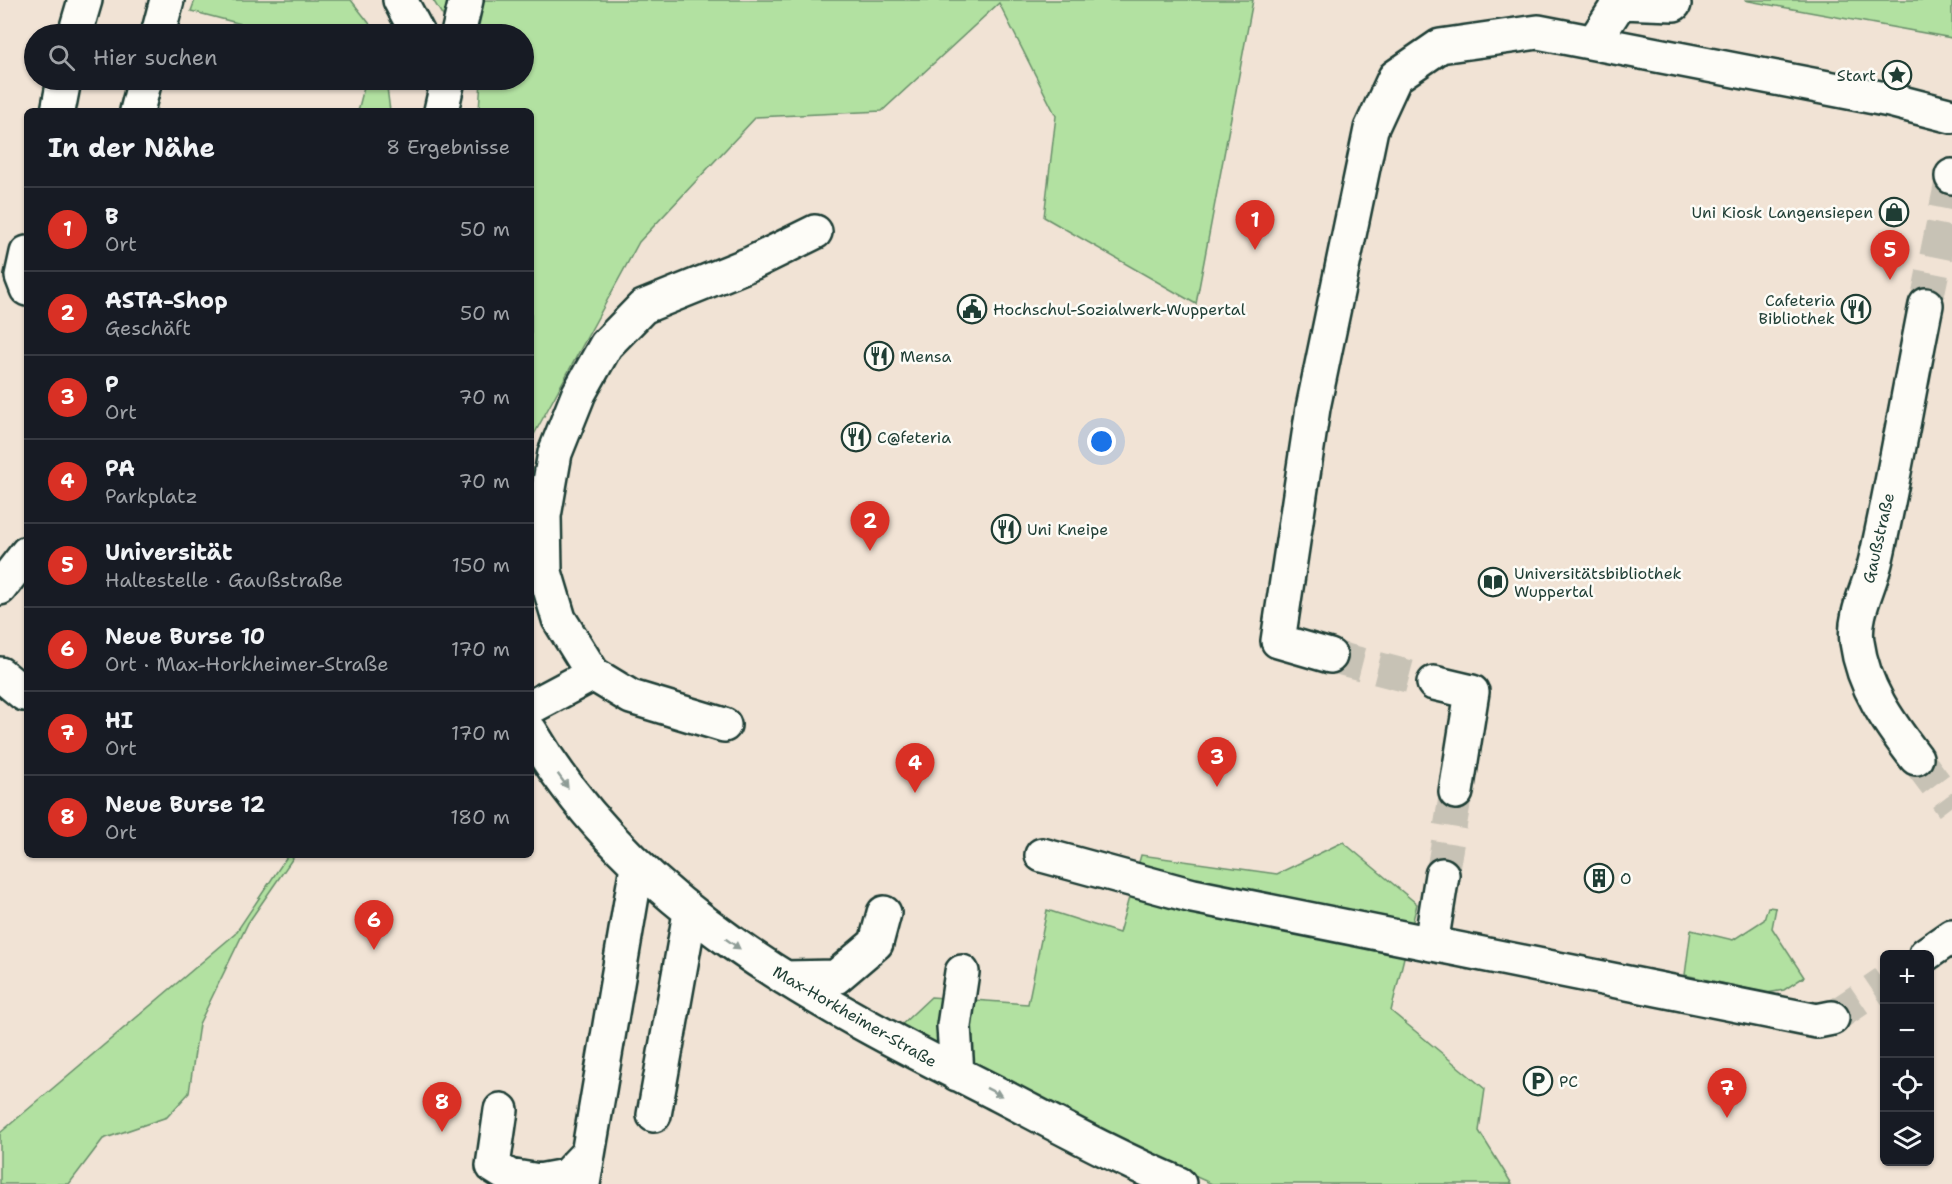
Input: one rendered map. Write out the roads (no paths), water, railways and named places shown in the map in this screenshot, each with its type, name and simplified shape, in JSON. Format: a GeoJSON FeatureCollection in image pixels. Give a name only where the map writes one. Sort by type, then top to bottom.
{"type":"FeatureCollection","features":[{"type":"Feature","properties":{"kind":"street"},"geometry":{"type":"LineString","coordinates":[[78,24],[85,0]]}},
{"type":"Feature","properties":{"kind":"street"},"geometry":{"type":"LineString","coordinates":[[161,24],[167,0]]}},
{"type":"Feature","properties":{"kind":"street"},"geometry":{"type":"LineString","coordinates":[[400,0],[413,24]]}},
{"type":"Feature","properties":{"kind":"street"},"geometry":{"type":"LineString","coordinates":[[460,24],[466,0]]}},
{"type":"Feature","properties":{"kind":"street"},"geometry":{"type":"LineString","coordinates":[[1594,42],[1620,2],[1674,4]]}},
{"type":"Feature","properties":{"kind":"street"},"geometry":{"type":"LineString","coordinates":[[1330,656],[1278,641],[1312,408],[1371,129],[1395,77],[1440,46],[1538,32],[1890,100],[1952,116]]}},
{"type":"Feature","properties":{"kind":"street"},"geometry":{"type":"LineString","coordinates":[[59,108],[62,90]]}},
{"type":"Feature","properties":{"kind":"street"},"geometry":{"type":"LineString","coordinates":[[138,108],[143,90]]}},
{"type":"Feature","properties":{"kind":"street"},"geometry":{"type":"LineString","coordinates":[[433,90],[438,108]]}},
{"type":"Feature","properties":{"kind":"street"},"geometry":{"type":"LineString","coordinates":[[440,108],[445,90]]}},
{"type":"Feature","properties":{"kind":"street"},"geometry":{"type":"LineString","coordinates":[[724,725],[631,697],[593,674],[559,619],[545,572],[544,516],[555,453],[579,393],[606,345],[643,307],[752,263],[815,232]]}},
{"type":"Feature","properties":{"kind":"street","name":"Gaußstraße"},"geometry":{"type":"LineString","coordinates":[[1916,758],[1886,718],[1873,696],[1859,658],[1856,624],[1875,561],[1926,305]]}},
{"type":"Feature","properties":{"kind":"street"},"geometry":{"type":"LineString","coordinates":[[534,705],[593,674]]}},
{"type":"Feature","properties":{"kind":"street"},"geometry":{"type":"LineString","coordinates":[[1434,683],[1472,692],[1456,792]]}},
{"type":"Feature","properties":{"kind":"street","name":"Max-Horkheimer-Straße"},"geometry":{"type":"LineString","coordinates":[[534,737],[573,794],[637,866],[690,912],[734,944],[839,1012],[957,1074],[1179,1184]]}},
{"type":"Feature","properties":{"kind":"street"},"geometry":{"type":"LineString","coordinates":[[1042,855],[1193,896],[1816,1021],[1832,1017]]}},
{"type":"Feature","properties":{"kind":"street"},"geometry":{"type":"LineString","coordinates":[[501,1110],[493,1166],[509,1176],[539,1181],[566,1176],[585,1169],[637,866]]}},
{"type":"Feature","properties":{"kind":"street"},"geometry":{"type":"LineString","coordinates":[[1431,944],[1442,875]]}},
{"type":"Feature","properties":{"kind":"street"},"geometry":{"type":"LineString","coordinates":[[654,1115],[690,912]]}},
{"type":"Feature","properties":{"kind":"street"},"geometry":{"type":"LineString","coordinates":[[785,978],[836,977],[876,943],[884,914]]}},
{"type":"Feature","properties":{"kind":"street"},"geometry":{"type":"LineString","coordinates":[[1932,950],[1952,936]]}},
{"type":"Feature","properties":{"kind":"street"},"geometry":{"type":"LineString","coordinates":[[957,1074],[954,1026],[962,972]]}},
{"type":"Feature","properties":{"kind":"tunnel"},"geometry":{"type":"LineString","coordinates":[[1926,305],[1952,177]]}},
{"type":"Feature","properties":{"kind":"tunnel"},"geometry":{"type":"LineString","coordinates":[[1330,656],[1434,683]]}},
{"type":"Feature","properties":{"kind":"tunnel"},"geometry":{"type":"LineString","coordinates":[[1916,758],[1952,806]]}},
{"type":"Feature","properties":{"kind":"tunnel"},"geometry":{"type":"LineString","coordinates":[[1442,875],[1456,792]]}},
{"type":"Feature","properties":{"kind":"tunnel"},"geometry":{"type":"LineString","coordinates":[[1832,1018],[1880,986]]}},
{"type":"Feature","properties":{"kind":"place","name":"Start"},"geometry":{"type":"Point","coordinates":[1897,75]}},
{"type":"Feature","properties":{"kind":"place","name":"Uni Kiosk Langensiepen"},"geometry":{"type":"Point","coordinates":[1894,212]}},
{"type":"Feature","properties":{"kind":"place","name":"B"},"geometry":{"type":"Point","coordinates":[1255,250]}},
{"type":"Feature","properties":{"kind":"place","name":"Universität"},"geometry":{"type":"Point","coordinates":[1890,280]}},
{"type":"Feature","properties":{"kind":"place","name":"Hochschul-Sozialwerk-Wuppertal"},"geometry":{"type":"Point","coordinates":[972,309]}},
{"type":"Feature","properties":{"kind":"place","name":"Cafeteria Bibliothek"},"geometry":{"type":"Point","coordinates":[1856,309]}},
{"type":"Feature","properties":{"kind":"place","name":"Mensa"},"geometry":{"type":"Point","coordinates":[879,356]}},
{"type":"Feature","properties":{"kind":"place","name":"C@feteria"},"geometry":{"type":"Point","coordinates":[856,437]}},
{"type":"Feature","properties":{"kind":"place","name":"Uni Kneipe"},"geometry":{"type":"Point","coordinates":[1006,529]}},
{"type":"Feature","properties":{"kind":"place","name":"ASTA-Shop"},"geometry":{"type":"Point","coordinates":[870,551]}},
{"type":"Feature","properties":{"kind":"place","name":"Universitätsbibliothek Wuppertal"},"geometry":{"type":"Point","coordinates":[1493,582]}},
{"type":"Feature","properties":{"kind":"place","name":"P"},"geometry":{"type":"Point","coordinates":[1217,787]}},
{"type":"Feature","properties":{"kind":"place","name":"PA"},"geometry":{"type":"Point","coordinates":[915,793]}},
{"type":"Feature","properties":{"kind":"place","name":"O"},"geometry":{"type":"Point","coordinates":[1599,878]}},
{"type":"Feature","properties":{"kind":"place","name":"Neue Burse 10"},"geometry":{"type":"Point","coordinates":[374,950]}},
{"type":"Feature","properties":{"kind":"place","name":"PC"},"geometry":{"type":"Point","coordinates":[1538,1081]}},
{"type":"Feature","properties":{"kind":"place","name":"HI"},"geometry":{"type":"Point","coordinates":[1727,1118]}},
{"type":"Feature","properties":{"kind":"place","name":"Neue Burse 12"},"geometry":{"type":"Point","coordinates":[442,1132]}}]}
